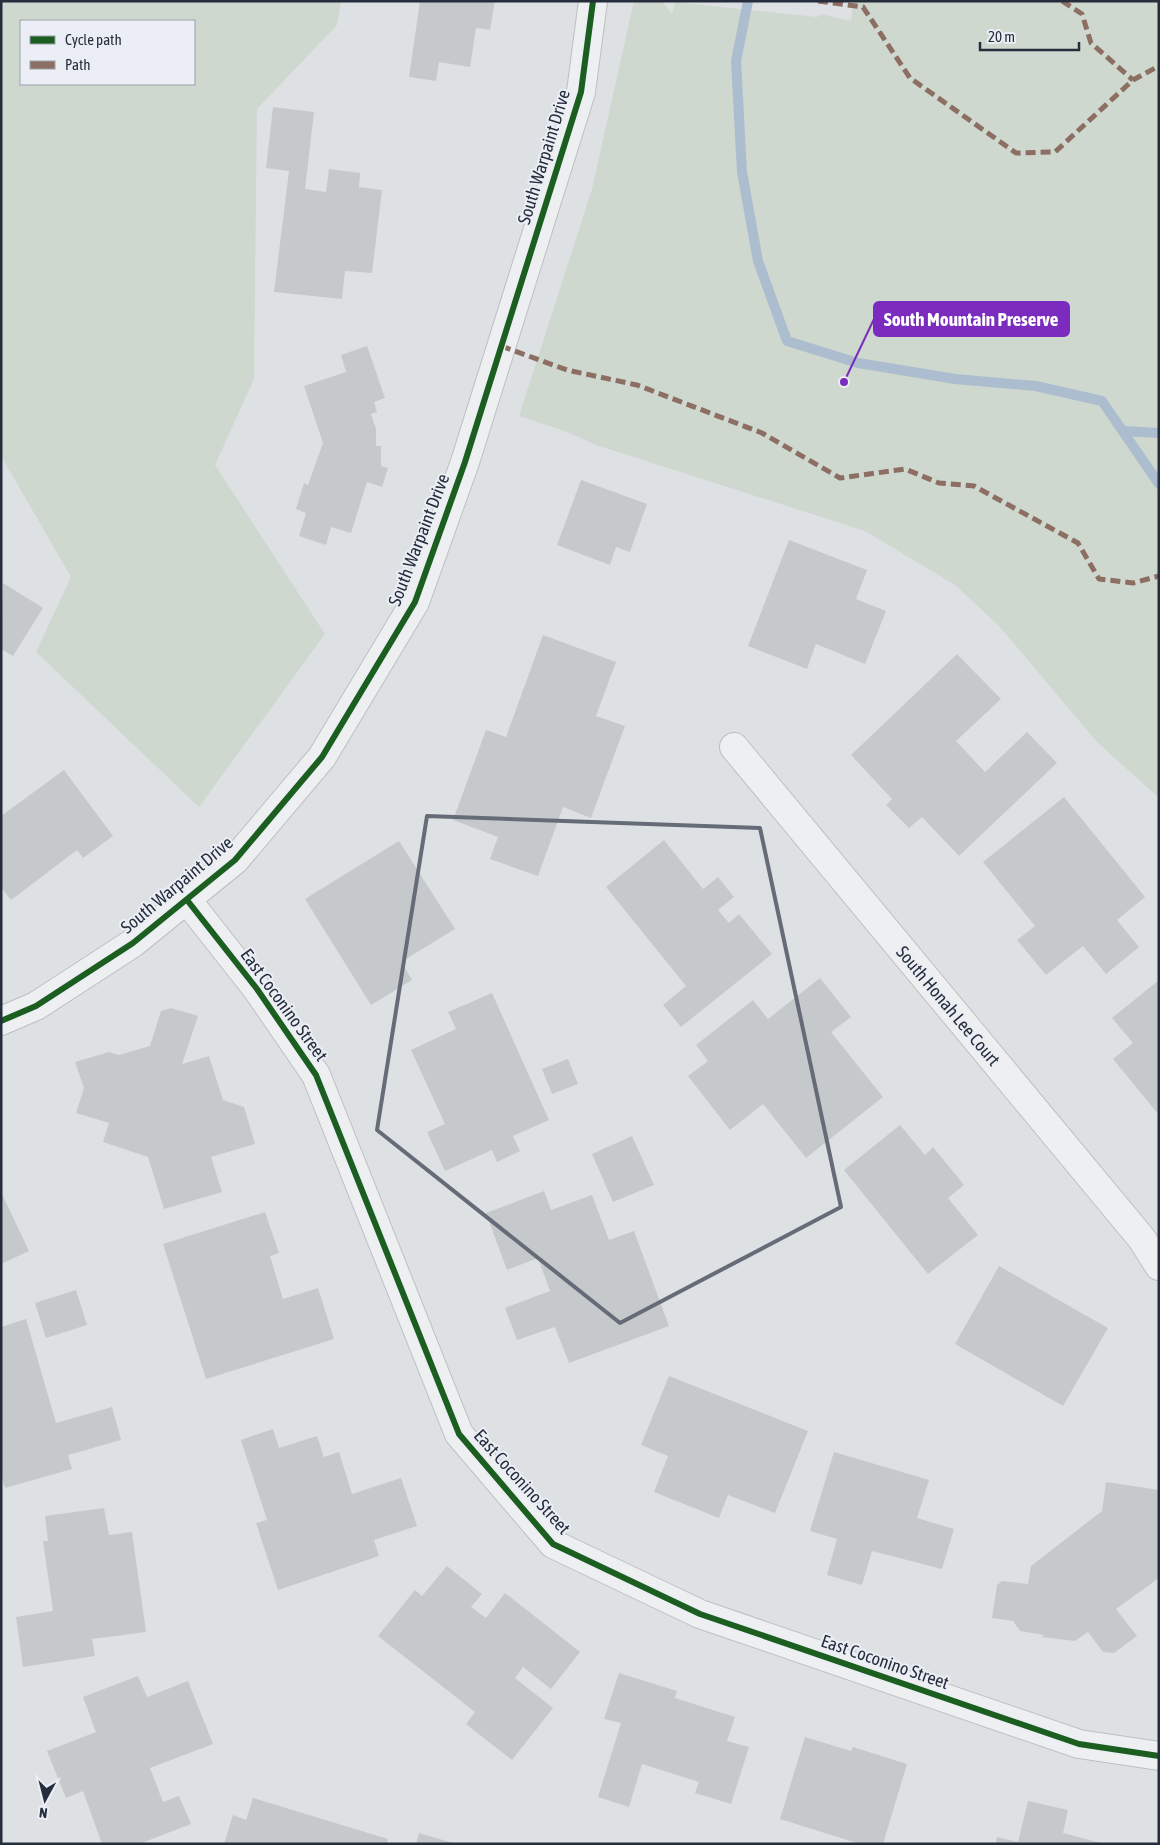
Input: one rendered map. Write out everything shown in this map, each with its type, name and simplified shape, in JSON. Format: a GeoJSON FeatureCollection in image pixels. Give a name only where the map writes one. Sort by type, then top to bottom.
{"type":"FeatureCollection","features":[{"type":"Feature","properties":{"kind":"street","name":"South Warpaint Drive"},"geometry":{"type":"LineString","coordinates":[[1,1021],[44,1001],[133,943],[235,860],[322,757],[415,602],[465,462],[581,92],[593,1]]}},
{"type":"Feature","properties":{"kind":"street","name":"South Honah Lee Court"},"geometry":{"type":"LineString","coordinates":[[734,748],[1142,1239],[1159,1266]]}},
{"type":"Feature","properties":{"kind":"street","name":"East Coconino Street"},"geometry":{"type":"LineString","coordinates":[[187,900],[257,989],[316,1076],[459,1434],[553,1544],[700,1614],[1079,1744],[1159,1756]]}},
{"type":"Feature","properties":{"kind":"highlighted area"},"geometry":{"type":"Polygon","coordinates":[[[427,816],[760,828],[841,1207],[620,1323],[377,1130],[427,816]]]}},
{"type":"Feature","properties":{"kind":"shaded area"},"geometry":{"type":"Polygon","coordinates":[[[1,1],[341,1],[337,25],[257,109],[254,379],[215,465],[325,634],[199,807],[36,652],[71,577],[1,456],[1,1]]]}},
{"type":"Feature","properties":{"kind":"shaded area"},"geometry":{"type":"Polygon","coordinates":[[[634,1],[662,1],[672,14],[675,2],[817,17],[821,14],[851,21],[853,1],[1159,1],[1159,798],[1097,742],[999,626],[955,585],[865,531],[596,445],[565,431],[519,416],[592,189],[634,1]]]}},
{"type":"Feature","properties":{"kind":"building"},"geometry":{"type":"Polygon","coordinates":[[[420,1],[495,1],[490,30],[476,28],[470,67],[439,62],[436,81],[409,77],[420,1]]]}},
{"type":"Feature","properties":{"kind":"building"},"geometry":{"type":"Polygon","coordinates":[[[273,107],[314,112],[305,189],[326,192],[329,169],[360,173],[359,187],[382,190],[372,273],[345,271],[342,299],[274,292],[289,171],[266,168],[273,107]]]}},
{"type":"Feature","properties":{"kind":"building"},"geometry":{"type":"Polygon","coordinates":[[[367,346],[385,398],[374,402],[377,412],[371,414],[376,429],[376,446],[381,446],[381,466],[388,468],[382,487],[367,482],[351,533],[331,527],[326,545],[299,536],[306,513],[296,509],[304,483],[308,485],[323,443],[304,386],[346,372],[341,355],[367,346]]]}},
{"type":"Feature","properties":{"kind":"building"},"geometry":{"type":"Polygon","coordinates":[[[581,480],[647,504],[630,552],[616,547],[610,565],[557,545],[581,480]]]}},
{"type":"Feature","properties":{"kind":"building"},"geometry":{"type":"Polygon","coordinates":[[[789,540],[867,570],[856,599],[886,611],[865,664],[816,644],[807,669],[748,646],[789,540]]]}},
{"type":"Feature","properties":{"kind":"building"},"geometry":{"type":"Polygon","coordinates":[[[3,583],[43,608],[13,656],[1,649],[3,583]]]}},
{"type":"Feature","properties":{"kind":"building"},"geometry":{"type":"Polygon","coordinates":[[[543,635],[616,662],[596,716],[625,726],[591,818],[563,807],[538,876],[490,859],[498,837],[453,820],[486,730],[506,737],[543,635]]]}},
{"type":"Feature","properties":{"kind":"building"},"geometry":{"type":"Polygon","coordinates":[[[957,654],[1001,699],[956,741],[985,772],[1027,732],[1057,763],[959,856],[922,817],[909,828],[886,805],[892,799],[851,755],[957,654]]]}},
{"type":"Feature","properties":{"kind":"building"},"geometry":{"type":"Polygon","coordinates":[[[64,770],[113,836],[83,858],[77,850],[11,900],[1,887],[1,816],[64,770]]]}},
{"type":"Feature","properties":{"kind":"building"},"geometry":{"type":"Polygon","coordinates":[[[1064,797],[1145,897],[1117,920],[1139,947],[1106,974],[1083,946],[1046,975],[1017,940],[1035,926],[983,862],[1064,797]]]}},
{"type":"Feature","properties":{"kind":"building"},"geometry":{"type":"Polygon","coordinates":[[[664,840],[703,889],[718,877],[734,897],[718,910],[729,923],[739,914],[772,954],[681,1027],[663,1005],[686,986],[606,887],[664,840]]]}},
{"type":"Feature","properties":{"kind":"building"},"geometry":{"type":"Polygon","coordinates":[[[399,841],[455,929],[401,962],[412,980],[371,1005],[305,899],[399,841]]]}},
{"type":"Feature","properties":{"kind":"building"},"geometry":{"type":"Polygon","coordinates":[[[820,978],[851,1017],[831,1032],[883,1097],[806,1158],[763,1104],[730,1130],[688,1076],[708,1061],[696,1045],[753,1000],[768,1019],[820,978]]]}},
{"type":"Feature","properties":{"kind":"building"},"geometry":{"type":"Polygon","coordinates":[[[1159,980],[1159,1115],[1113,1059],[1133,1043],[1112,1018],[1159,980]]]}},
{"type":"Feature","properties":{"kind":"building"},"geometry":{"type":"Polygon","coordinates":[[[492,993],[549,1120],[513,1136],[520,1151],[497,1162],[492,1150],[445,1171],[427,1132],[445,1124],[411,1050],[456,1029],[448,1012],[492,993]]]}},
{"type":"Feature","properties":{"kind":"building"},"geometry":{"type":"Polygon","coordinates":[[[171,1008],[198,1016],[182,1064],[209,1056],[223,1100],[244,1107],[255,1144],[211,1157],[222,1192],[164,1209],[148,1157],[103,1142],[109,1123],[76,1113],[84,1088],[75,1062],[109,1052],[119,1055],[150,1046],[161,1011],[171,1008]]]}},
{"type":"Feature","properties":{"kind":"building"},"geometry":{"type":"Polygon","coordinates":[[[568,1059],[578,1084],[552,1094],[542,1069],[568,1059]]]}},
{"type":"Feature","properties":{"kind":"building"},"geometry":{"type":"Polygon","coordinates":[[[900,1125],[925,1155],[933,1147],[964,1185],[948,1198],[978,1235],[928,1274],[844,1170],[900,1125]]]}},
{"type":"Feature","properties":{"kind":"building"},"geometry":{"type":"Polygon","coordinates":[[[632,1136],[654,1185],[613,1202],[592,1154],[632,1136]]]}},
{"type":"Feature","properties":{"kind":"building"},"geometry":{"type":"Polygon","coordinates":[[[544,1191],[551,1210],[592,1195],[609,1240],[634,1231],[669,1326],[569,1363],[555,1327],[517,1340],[505,1308],[550,1291],[538,1258],[507,1270],[486,1213],[544,1191]]]}},
{"type":"Feature","properties":{"kind":"building"},"geometry":{"type":"Polygon","coordinates":[[[1,1192],[29,1251],[1,1264],[1,1192]]]}},
{"type":"Feature","properties":{"kind":"building"},"geometry":{"type":"Polygon","coordinates":[[[265,1212],[279,1253],[270,1256],[283,1299],[318,1288],[334,1339],[206,1379],[163,1244],[265,1212]]]}},
{"type":"Feature","properties":{"kind":"building"},"geometry":{"type":"Polygon","coordinates":[[[999,1266],[1108,1328],[1063,1406],[955,1344],[999,1266]]]}},
{"type":"Feature","properties":{"kind":"building"},"geometry":{"type":"Polygon","coordinates":[[[76,1290],[87,1325],[46,1338],[35,1303],[76,1290]]]}},
{"type":"Feature","properties":{"kind":"building"},"geometry":{"type":"Polygon","coordinates":[[[26,1319],[56,1423],[112,1407],[121,1440],[68,1455],[72,1469],[5,1488],[1,1474],[1,1327],[26,1319]]]}},
{"type":"Feature","properties":{"kind":"building"},"geometry":{"type":"Polygon","coordinates":[[[669,1376],[808,1431],[775,1513],[728,1495],[719,1518],[654,1492],[668,1456],[641,1445],[669,1376]]]}},
{"type":"Feature","properties":{"kind":"building"},"geometry":{"type":"Polygon","coordinates":[[[273,1429],[279,1448],[317,1436],[324,1457],[339,1452],[352,1494],[401,1478],[417,1526],[374,1540],[379,1556],[278,1590],[256,1523],[267,1520],[241,1440],[273,1429]]]}},
{"type":"Feature","properties":{"kind":"building"},"geometry":{"type":"Polygon","coordinates":[[[834,1452],[929,1480],[917,1518],[954,1529],[942,1569],[872,1551],[862,1585],[827,1575],[837,1539],[810,1531],[834,1452]]]}},
{"type":"Feature","properties":{"kind":"building"},"geometry":{"type":"Polygon","coordinates":[[[1106,1482],[1159,1490],[1159,1578],[1116,1609],[1137,1636],[1114,1653],[1103,1652],[1088,1632],[1075,1641],[1042,1637],[1044,1635],[1020,1631],[1013,1621],[992,1618],[997,1585],[1002,1581],[1028,1584],[1031,1566],[1102,1511],[1106,1482]]]}},
{"type":"Feature","properties":{"kind":"building"},"geometry":{"type":"Polygon","coordinates":[[[104,1508],[109,1535],[132,1532],[146,1632],[92,1639],[95,1656],[23,1667],[16,1617],[53,1611],[43,1541],[48,1541],[45,1516],[104,1508]]]}},
{"type":"Feature","properties":{"kind":"building"},"geometry":{"type":"Polygon","coordinates":[[[447,1566],[482,1594],[471,1607],[486,1618],[505,1593],[580,1652],[551,1689],[523,1667],[515,1678],[553,1708],[512,1760],[466,1724],[475,1712],[378,1636],[415,1590],[422,1596],[447,1566]]]}},
{"type":"Feature","properties":{"kind":"building"},"geometry":{"type":"Polygon","coordinates":[[[619,1673],[677,1691],[675,1698],[735,1717],[727,1741],[749,1747],[731,1804],[695,1793],[699,1782],[642,1764],[629,1807],[598,1797],[621,1723],[604,1719],[619,1673]]]}},
{"type":"Feature","properties":{"kind":"building"},"geometry":{"type":"Polygon","coordinates":[[[138,1676],[147,1697],[188,1681],[213,1744],[150,1768],[163,1802],[179,1796],[191,1824],[139,1844],[102,1844],[83,1791],[66,1798],[47,1751],[96,1732],[83,1697],[138,1676]]]}},
{"type":"Feature","properties":{"kind":"building"},"geometry":{"type":"Polygon","coordinates":[[[805,1737],[851,1751],[853,1747],[907,1764],[883,1844],[860,1844],[780,1819],[805,1737]]]}},
{"type":"Feature","properties":{"kind":"building"},"geometry":{"type":"Polygon","coordinates":[[[253,1798],[388,1839],[387,1844],[224,1844],[233,1815],[246,1820],[253,1798]]]}},
{"type":"Feature","properties":{"kind":"building"},"geometry":{"type":"Polygon","coordinates":[[[1028,1801],[1068,1810],[1063,1833],[1105,1844],[996,1844],[997,1837],[1018,1842],[1028,1801]]]}},
{"type":"Feature","properties":{"kind":"building"},"geometry":{"type":"Polygon","coordinates":[[[419,1833],[453,1843],[416,1844],[419,1833]]]}},
{"type":"Feature","properties":{"kind":"waterway"},"geometry":{"type":"LineString","coordinates":[[748,1],[736,61],[742,172],[758,261],[787,341],[858,363],[955,379],[1036,386],[1102,401],[1159,484]]}},
{"type":"Feature","properties":{"kind":"waterway"},"geometry":{"type":"LineString","coordinates":[[1124,431],[1159,433]]}},
{"type":"Feature","properties":{"kind":"marked path"},"geometry":{"type":"LineString","coordinates":[[818,1],[863,7],[910,78],[1016,153],[1055,152],[1133,80],[1159,66]]}},
{"type":"Feature","properties":{"kind":"marked path"},"geometry":{"type":"LineString","coordinates":[[1062,1],[1082,14],[1091,43],[1133,80]]}},
{"type":"Feature","properties":{"kind":"marked path"},"geometry":{"type":"LineString","coordinates":[[501,346],[567,370],[637,385],[762,433],[840,478],[905,469],[939,483],[974,486],[1078,543],[1099,579],[1133,583],[1159,576]]}},
{"type":"Feature","properties":{"kind":"cycle path"},"geometry":{"type":"LineString","coordinates":[[1,1021],[36,1006],[133,943],[235,860],[322,757],[415,602],[465,462],[581,92],[593,1]]}},
{"type":"Feature","properties":{"kind":"cycle path"},"geometry":{"type":"LineString","coordinates":[[187,900],[257,989],[316,1075],[459,1434],[553,1544],[700,1614],[1079,1744],[1159,1756]]}},
{"type":"Feature","properties":{"kind":"place","name":"South Mountain Preserve"},"geometry":{"type":"Point","coordinates":[844,382]}}]}
